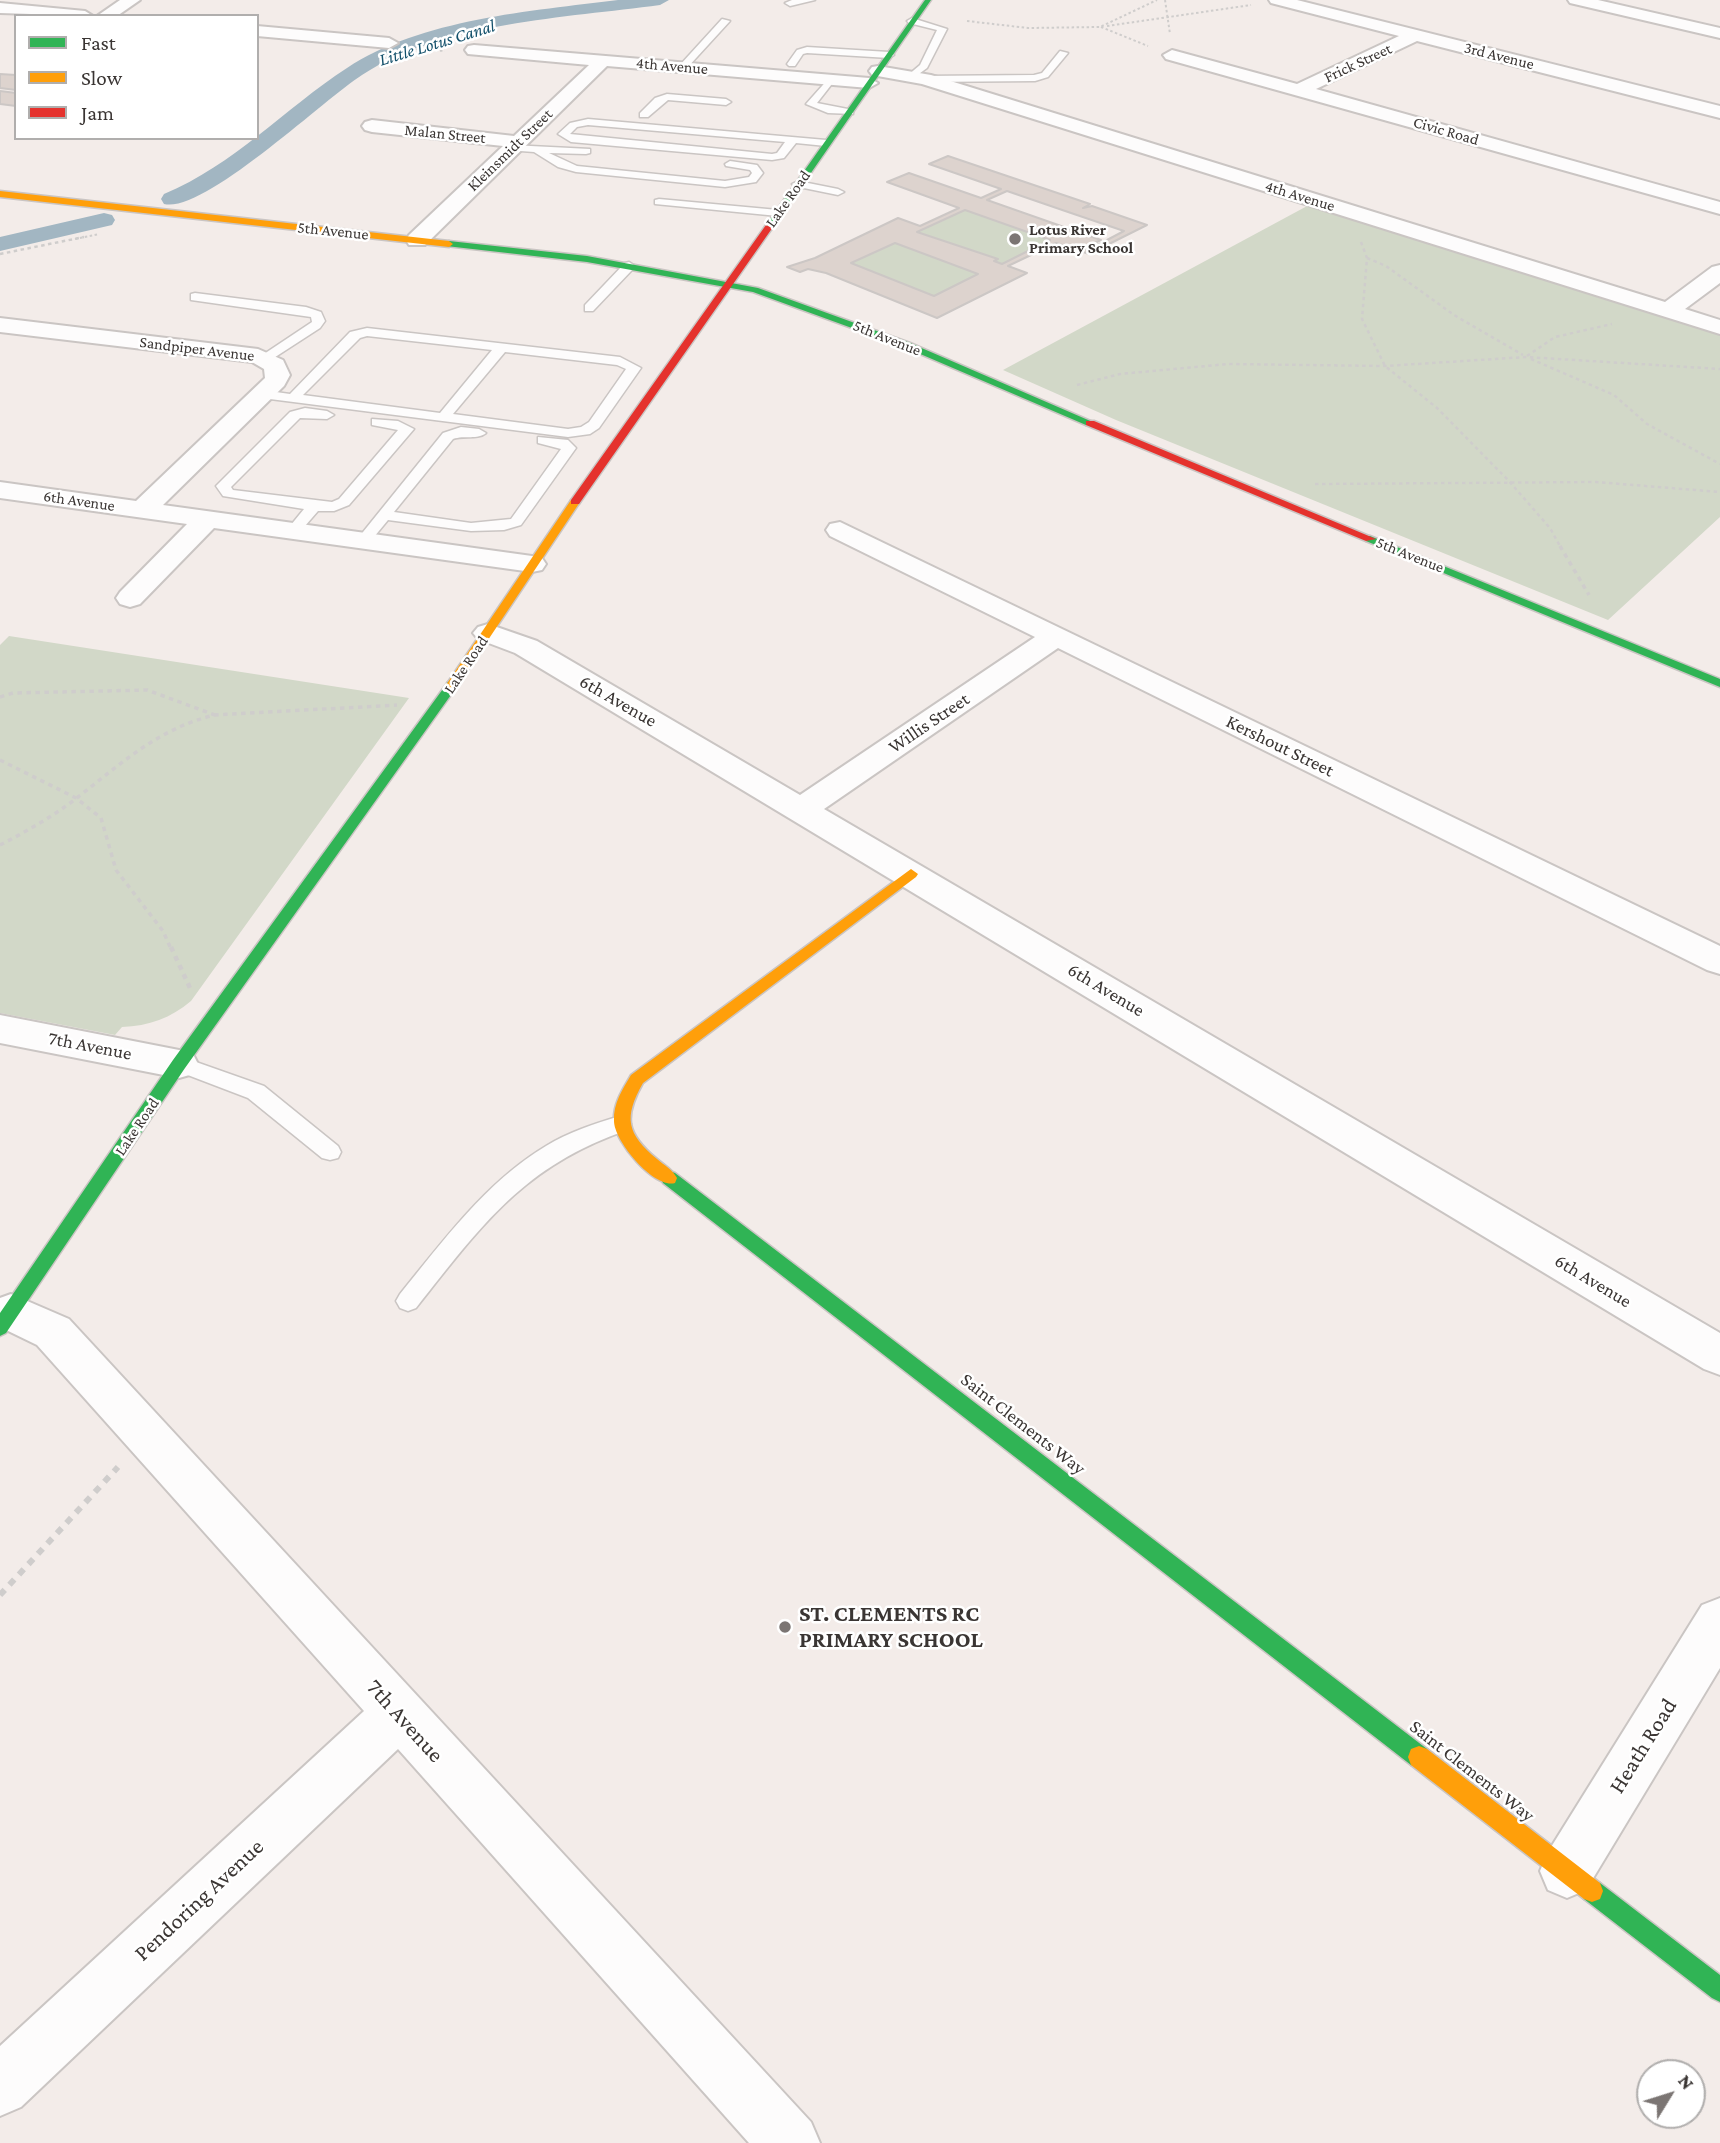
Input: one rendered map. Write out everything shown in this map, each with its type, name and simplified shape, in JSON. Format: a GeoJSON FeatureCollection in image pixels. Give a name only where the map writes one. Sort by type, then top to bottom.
{"type":"FeatureCollection","features":[{"type":"Feature","properties":{"kind":"street"},"geometry":{"type":"LineString","coordinates":[[108,14],[132,0]]}},
{"type":"Feature","properties":{"kind":"street","name":"Lake Road"},"geometry":{"type":"LineString","coordinates":[[6,1320],[179,1065],[488,633],[532,564],[679,358],[727,283],[928,0]]}},
{"type":"Feature","properties":{"kind":"street"},"geometry":{"type":"LineString","coordinates":[[1576,0],[1720,33]]}},
{"type":"Feature","properties":{"kind":"street","name":"3rd Avenue"},"geometry":{"type":"LineString","coordinates":[[1280,1],[1720,112]]}},
{"type":"Feature","properties":{"kind":"street"},"geometry":{"type":"LineString","coordinates":[[0,8],[64,14]]}},
{"type":"Feature","properties":{"kind":"street"},"geometry":{"type":"LineString","coordinates":[[1353,19],[1373,10]]}},
{"type":"Feature","properties":{"kind":"street"},"geometry":{"type":"LineString","coordinates":[[259,31],[389,43]]}},
{"type":"Feature","properties":{"kind":"street","name":"Frick Street"},"geometry":{"type":"LineString","coordinates":[[1300,90],[1415,35]]}},
{"type":"Feature","properties":{"kind":"street","name":"4th Avenue"},"geometry":{"type":"LineString","coordinates":[[474,50],[830,80],[879,70],[918,77],[1720,327]]}},
{"type":"Feature","properties":{"kind":"street","name":"Civic Road"},"geometry":{"type":"LineString","coordinates":[[1172,55],[1720,208]]}},
{"type":"Feature","properties":{"kind":"street","name":"Kleinsmidt Street"},"geometry":{"type":"LineString","coordinates":[[417,240],[514,145],[562,112],[604,60]]}},
{"type":"Feature","properties":{"kind":"street","name":"Malan Street"},"geometry":{"type":"LineString","coordinates":[[372,126],[514,145]]}},
{"type":"Feature","properties":{"kind":"street","name":"5th Avenue"},"geometry":{"type":"LineString","coordinates":[[0,194],[417,240],[629,266],[727,283],[824,313],[1720,682]]}},
{"type":"Feature","properties":{"kind":"street"},"geometry":{"type":"LineString","coordinates":[[1668,311],[1720,272]]}},
{"type":"Feature","properties":{"kind":"street","name":"Sandpiper Avenue"},"geometry":{"type":"LineString","coordinates":[[0,325],[266,359],[275,365],[278,375],[262,394],[142,510]]}},
{"type":"Feature","properties":{"kind":"street","name":"6th Avenue"},"geometry":{"type":"LineString","coordinates":[[0,490],[532,564]]}},
{"type":"Feature","properties":{"kind":"street"},"geometry":{"type":"LineString","coordinates":[[130,598],[208,519]]}},
{"type":"Feature","properties":{"kind":"street","name":"Kershout Street"},"geometry":{"type":"LineString","coordinates":[[840,530],[1720,961]]}},
{"type":"Feature","properties":{"kind":"street","name":"6th Avenue"},"geometry":{"type":"LineString","coordinates":[[488,633],[526,647],[1720,1356]]}},
{"type":"Feature","properties":{"kind":"street","name":"Willis Street"},"geometry":{"type":"LineString","coordinates":[[802,809],[1056,636]]}},
{"type":"Feature","properties":{"kind":"street"},"geometry":{"type":"LineString","coordinates":[[620,1124],[621,1100],[637,1079],[911,874]]}},
{"type":"Feature","properties":{"kind":"street","name":"7th Avenue"},"geometry":{"type":"LineString","coordinates":[[0,1029],[179,1065]]}},
{"type":"Feature","properties":{"kind":"street","name":"Saint Clements Way"},"geometry":{"type":"LineString","coordinates":[[620,1124],[629,1141],[646,1160],[1720,1990]]}},
{"type":"Feature","properties":{"kind":"street","name":"7th Avenue"},"geometry":{"type":"LineString","coordinates":[[6,1320],[53,1332],[790,2143]]}},
{"type":"Feature","properties":{"kind":"street","name":"Heath Road"},"geometry":{"type":"LineString","coordinates":[[1567,1871],[1720,1622]]}},
{"type":"Feature","properties":{"kind":"street","name":"Pendoring Avenue"},"geometry":{"type":"LineString","coordinates":[[0,2086],[398,1714]]}},
{"type":"Feature","properties":{"kind":"lane"},"geometry":{"type":"LineString","coordinates":[[790,3],[811,0]]}},
{"type":"Feature","properties":{"kind":"lane"},"geometry":{"type":"LineString","coordinates":[[915,18],[942,29],[918,77],[1035,78],[1045,75],[1063,53]]}},
{"type":"Feature","properties":{"kind":"lane"},"geometry":{"type":"LineString","coordinates":[[683,67],[725,21]]}},
{"type":"Feature","properties":{"kind":"lane"},"geometry":{"type":"LineString","coordinates":[[792,64],[800,52],[807,50],[879,70]]}},
{"type":"Feature","properties":{"kind":"lane"},"geometry":{"type":"LineString","coordinates":[[830,80],[811,104],[828,110],[849,112]]}},
{"type":"Feature","properties":{"kind":"lane"},"geometry":{"type":"LineString","coordinates":[[644,115],[659,100],[667,97],[726,102]]}},
{"type":"Feature","properties":{"kind":"lane"},"geometry":{"type":"LineString","coordinates":[[562,112],[617,118],[658,115]]}},
{"type":"Feature","properties":{"kind":"lane"},"geometry":{"type":"LineString","coordinates":[[793,141],[782,154],[772,157],[571,139],[563,134],[574,125],[588,122],[826,144]]}},
{"type":"Feature","properties":{"kind":"lane"},"geometry":{"type":"LineString","coordinates":[[514,145],[538,151],[583,151],[747,166],[758,173],[752,180],[725,184],[603,172],[568,167],[538,151]]}},
{"type":"Feature","properties":{"kind":"lane"},"geometry":{"type":"LineString","coordinates":[[798,184],[838,191]]}},
{"type":"Feature","properties":{"kind":"lane"},"geometry":{"type":"LineString","coordinates":[[659,202],[778,213]]}},
{"type":"Feature","properties":{"kind":"lane"},"geometry":{"type":"LineString","coordinates":[[589,308],[629,266]]}},
{"type":"Feature","properties":{"kind":"lane"},"geometry":{"type":"LineString","coordinates":[[195,297],[306,311],[317,315],[319,321],[316,325],[266,359]]}},
{"type":"Feature","properties":{"kind":"lane"},"geometry":{"type":"LineString","coordinates":[[262,394],[293,398],[443,417],[577,433],[594,425],[634,368],[625,362],[373,332],[360,333],[293,398]]}},
{"type":"Feature","properties":{"kind":"lane"},"geometry":{"type":"LineString","coordinates":[[443,417],[502,347]]}},
{"type":"Feature","properties":{"kind":"lane"},"geometry":{"type":"LineString","coordinates":[[299,413],[398,425],[407,429],[344,502],[334,507],[314,506],[236,495],[228,493],[223,486],[299,413]]}},
{"type":"Feature","properties":{"kind":"lane"},"geometry":{"type":"LineString","coordinates":[[364,540],[384,515],[450,434],[461,431],[568,445],[569,448],[516,522],[511,525],[492,528],[384,515]]}},
{"type":"Feature","properties":{"kind":"lane"},"geometry":{"type":"LineString","coordinates":[[293,531],[314,506]]}},
{"type":"Feature","properties":{"kind":"lane"},"geometry":{"type":"LineString","coordinates":[[179,1065],[256,1092],[330,1152]]}},
{"type":"Feature","properties":{"kind":"lane"},"geometry":{"type":"LineString","coordinates":[[408,1301],[472,1222],[528,1167],[564,1145],[599,1129],[620,1124]]}},
{"type":"Feature","properties":{"kind":"path"},"geometry":{"type":"LineString","coordinates":[[1100,27],[1157,0]]}},
{"type":"Feature","properties":{"kind":"path"},"geometry":{"type":"LineString","coordinates":[[1100,27],[1172,55],[1165,0]]}},
{"type":"Feature","properties":{"kind":"path"},"geometry":{"type":"LineString","coordinates":[[915,18],[1028,27],[1100,27],[1168,15],[1280,1]]}},
{"type":"Feature","properties":{"kind":"path"},"geometry":{"type":"LineString","coordinates":[[1311,200],[1360,240],[1367,258],[1362,319],[1385,366],[1437,408],[1508,480],[1550,528],[1617,640]]}},
{"type":"Feature","properties":{"kind":"path"},"geometry":{"type":"LineString","coordinates":[[0,254],[101,233]]}},
{"type":"Feature","properties":{"kind":"path"},"geometry":{"type":"LineString","coordinates":[[1367,258],[1386,266],[1454,315],[1525,357],[1614,395],[1647,424],[1720,464]]}},
{"type":"Feature","properties":{"kind":"path"},"geometry":{"type":"LineString","coordinates":[[1525,357],[1555,337],[1668,311]]}},
{"type":"Feature","properties":{"kind":"path"},"geometry":{"type":"LineString","coordinates":[[1029,397],[1120,374],[1228,364],[1385,366],[1525,357],[1720,369]]}},
{"type":"Feature","properties":{"kind":"path"},"geometry":{"type":"LineString","coordinates":[[1281,502],[1300,487],[1325,481],[1381,485],[1508,480],[1680,486],[1720,492]]}},
{"type":"Feature","properties":{"kind":"path"},"geometry":{"type":"LineString","coordinates":[[0,696],[13,693],[147,690],[215,715]]}},
{"type":"Feature","properties":{"kind":"path"},"geometry":{"type":"LineString","coordinates":[[0,845],[76,798],[120,762],[167,729],[192,719],[215,715],[397,705],[408,708]]}},
{"type":"Feature","properties":{"kind":"path"},"geometry":{"type":"LineString","coordinates":[[0,760],[76,798],[101,818],[116,870],[163,931],[191,991]]}},
{"type":"Feature","properties":{"kind":"path"},"geometry":{"type":"LineString","coordinates":[[0,1595],[125,1460]]}},
{"type":"Feature","properties":{"kind":"green space"},"geometry":{"type":"Polygon","coordinates":[[[1309,205],[1720,334],[1720,517],[1608,620],[1116,420],[1003,370],[1309,205]]]}},
{"type":"Feature","properties":{"kind":"green space"},"geometry":{"type":"Polygon","coordinates":[[[965,210],[1050,240],[1002,264],[994,261],[997,259],[917,232],[965,210]]]}},
{"type":"Feature","properties":{"kind":"green space"},"geometry":{"type":"Polygon","coordinates":[[[895,243],[978,274],[934,296],[851,263],[895,243]]]}},
{"type":"Feature","properties":{"kind":"green space"},"geometry":{"type":"Polygon","coordinates":[[[9,636],[409,698],[191,1001],[150,1023],[122,1027],[115,1035],[0,1013],[0,645],[9,636]]]}},
{"type":"Feature","properties":{"kind":"building"},"geometry":{"type":"Polygon","coordinates":[[[0,74],[14,75],[14,90],[0,88],[0,74]]]}},
{"type":"Feature","properties":{"kind":"building"},"geometry":{"type":"Polygon","coordinates":[[[0,91],[14,93],[14,106],[0,104],[0,91]]]}},
{"type":"Feature","properties":{"kind":"building"},"geometry":{"type":"Polygon","coordinates":[[[948,156],[1090,204],[1083,208],[1092,206],[1147,225],[1089,254],[1056,243],[1008,266],[1027,273],[937,318],[826,273],[808,269],[800,272],[787,267],[815,258],[898,218],[920,226],[959,208],[887,182],[909,173],[981,198],[1001,189],[929,164],[948,156]],[[1007,191],[987,200],[1101,240],[1084,248],[1088,250],[1124,231],[1071,213],[1007,191]],[[965,210],[917,232],[998,259],[994,261],[1002,264],[1050,240],[965,210]],[[895,243],[851,263],[934,296],[978,274],[895,243]]]}},
{"type":"Feature","properties":{"kind":"waterway","name":"Little Lotus Canal"},"geometry":{"type":"LineString","coordinates":[[172,199],[228,167],[355,71],[384,55],[420,41],[502,22],[660,0]]}},
{"type":"Feature","properties":{"kind":"waterway","name":"Little Lotus Canal"},"geometry":{"type":"LineString","coordinates":[[0,244],[104,220]]}},
{"type":"Feature","properties":{"kind":"traffic: fast"},"geometry":{"type":"LineString","coordinates":[[769,227],[928,0]]}},
{"type":"Feature","properties":{"kind":"traffic: fast"},"geometry":{"type":"LineString","coordinates":[[449,244],[587,259],[755,290],[907,345],[1090,423]]}},
{"type":"Feature","properties":{"kind":"traffic: fast"},"geometry":{"type":"LineString","coordinates":[[1370,539],[1720,683]]}},
{"type":"Feature","properties":{"kind":"traffic: fast"},"geometry":{"type":"LineString","coordinates":[[0,1328],[179,1064],[452,685]]}},
{"type":"Feature","properties":{"kind":"traffic: fast"},"geometry":{"type":"LineString","coordinates":[[669,1178],[1419,1757]]}},
{"type":"Feature","properties":{"kind":"traffic: fast"},"geometry":{"type":"LineString","coordinates":[[1592,1891],[1720,1990]]}},
{"type":"Feature","properties":{"kind":"traffic: slow"},"geometry":{"type":"LineString","coordinates":[[0,194],[449,244]]}},
{"type":"Feature","properties":{"kind":"traffic: slow"},"geometry":{"type":"LineString","coordinates":[[452,685],[575,502]]}},
{"type":"Feature","properties":{"kind":"traffic: slow"},"geometry":{"type":"LineString","coordinates":[[669,1178],[642,1156],[625,1135],[622,1111],[637,1079],[911,874]]}},
{"type":"Feature","properties":{"kind":"traffic: slow"},"geometry":{"type":"LineString","coordinates":[[1419,1757],[1592,1891]]}},
{"type":"Feature","properties":{"kind":"traffic: jam"},"geometry":{"type":"LineString","coordinates":[[575,502],[769,227]]}},
{"type":"Feature","properties":{"kind":"traffic: jam"},"geometry":{"type":"LineString","coordinates":[[1090,423],[1370,539]]}},
{"type":"Feature","properties":{"kind":"place","name":"Lotus River Primary School"},"geometry":{"type":"Point","coordinates":[1015,239]}},
{"type":"Feature","properties":{"kind":"place","name":"ST. CLEMENTS RC PRIMARY SCHOOL"},"geometry":{"type":"Point","coordinates":[785,1627]}}]}
